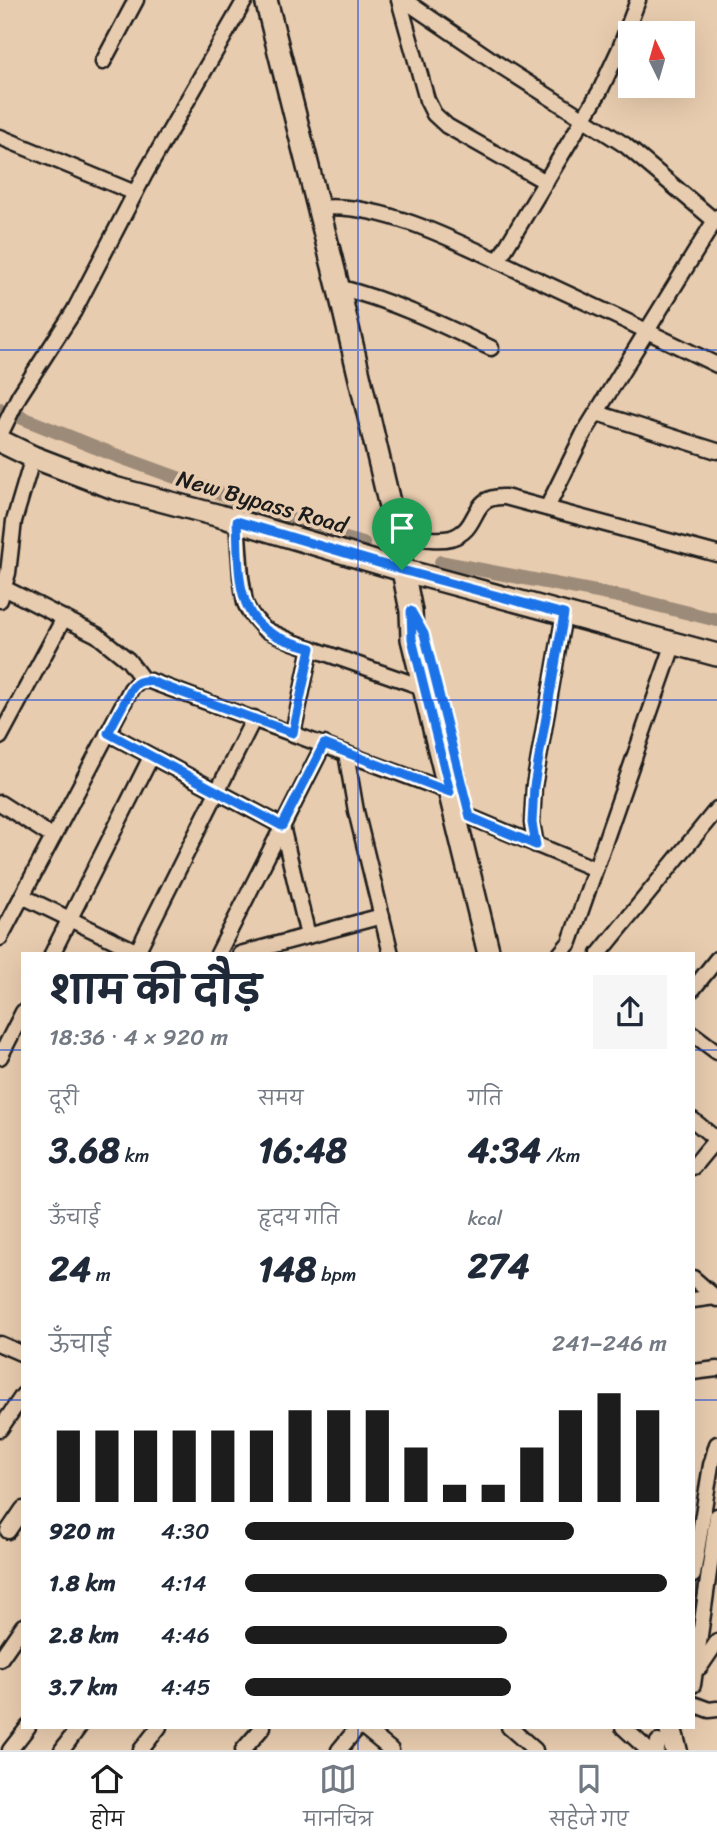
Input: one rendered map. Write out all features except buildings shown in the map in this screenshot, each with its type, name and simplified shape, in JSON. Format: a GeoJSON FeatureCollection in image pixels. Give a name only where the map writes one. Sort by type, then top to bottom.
{"type":"FeatureCollection","features":[{"type":"Feature","properties":{"kind":"street"},"geometry":{"type":"LineString","coordinates":[[103,62],[136,0]]}},
{"type":"Feature","properties":{"kind":"street"},"geometry":{"type":"LineString","coordinates":[[2,434],[27,384],[74,311],[135,193],[245,0]]}},
{"type":"Feature","properties":{"kind":"street"},"geometry":{"type":"LineString","coordinates":[[266,0],[338,287],[395,533],[411,611],[412,639],[489,952]]}},
{"type":"Feature","properties":{"kind":"street"},"geometry":{"type":"LineString","coordinates":[[402,0],[625,145],[716,219],[597,412],[547,508]]}},
{"type":"Feature","properties":{"kind":"street"},"geometry":{"type":"LineString","coordinates":[[402,0],[427,100],[434,114],[447,126],[546,183]]}},
{"type":"Feature","properties":{"kind":"street"},"geometry":{"type":"LineString","coordinates":[[498,261],[584,118],[620,48],[638,0]]}},
{"type":"Feature","properties":{"kind":"street"},"geometry":{"type":"LineString","coordinates":[[0,137],[135,193]]}},
{"type":"Feature","properties":{"kind":"street"},"geometry":{"type":"LineString","coordinates":[[318,208],[338,205],[396,219],[450,239],[717,365]]}},
{"type":"Feature","properties":{"kind":"street"},"geometry":{"type":"LineString","coordinates":[[338,287],[417,312],[491,348]]}},
{"type":"Feature","properties":{"kind":"street"},"geometry":{"type":"LineString","coordinates":[[597,412],[717,451]]}},
{"type":"Feature","properties":{"kind":"street","name":"New Bypass Road"},"geometry":{"type":"LineString","coordinates":[[2,434],[33,457],[114,488],[402,570],[717,655]]}},
{"type":"Feature","properties":{"kind":"street"},"geometry":{"type":"LineString","coordinates":[[33,457],[14,521],[2,594],[64,618],[97,635],[116,648],[143,680]]}},
{"type":"Feature","properties":{"kind":"street"},"geometry":{"type":"LineString","coordinates":[[395,533],[437,539],[455,537],[470,525],[489,497],[505,496],[717,554]]}},
{"type":"Feature","properties":{"kind":"street"},"geometry":{"type":"LineString","coordinates":[[237,521],[245,603],[264,629],[274,635],[425,688]]}},
{"type":"Feature","properties":{"kind":"street"},"geometry":{"type":"LineString","coordinates":[[411,611],[424,634],[502,952]]}},
{"type":"Feature","properties":{"kind":"street"},"geometry":{"type":"LineString","coordinates":[[536,845],[532,823],[534,786],[564,614]]}},
{"type":"Feature","properties":{"kind":"street"},"geometry":{"type":"LineString","coordinates":[[0,737],[64,618]]}},
{"type":"Feature","properties":{"kind":"street"},"geometry":{"type":"LineString","coordinates":[[562,952],[570,942],[674,643]]}},
{"type":"Feature","properties":{"kind":"street"},"geometry":{"type":"LineString","coordinates":[[293,733],[311,648]]}},
{"type":"Feature","properties":{"kind":"street"},"geometry":{"type":"LineString","coordinates":[[0,938],[131,690],[136,683],[143,680],[254,718],[450,792]]}},
{"type":"Feature","properties":{"kind":"street"},"geometry":{"type":"LineString","coordinates":[[139,952],[254,718]]}},
{"type":"Feature","properties":{"kind":"street"},"geometry":{"type":"LineString","coordinates":[[108,733],[282,826],[308,936]]}},
{"type":"Feature","properties":{"kind":"street"},"geometry":{"type":"LineString","coordinates":[[219,952],[324,744]]}},
{"type":"Feature","properties":{"kind":"street"},"geometry":{"type":"LineString","coordinates":[[346,753],[356,811],[391,952]]}},
{"type":"Feature","properties":{"kind":"street"},"geometry":{"type":"LineString","coordinates":[[53,952],[152,757]]}},
{"type":"Feature","properties":{"kind":"street"},"geometry":{"type":"LineString","coordinates":[[0,803],[53,836]]}},
{"type":"Feature","properties":{"kind":"street"},"geometry":{"type":"LineString","coordinates":[[601,952],[717,809]]}},
{"type":"Feature","properties":{"kind":"street"},"geometry":{"type":"LineString","coordinates":[[470,817],[595,869]]}},
{"type":"Feature","properties":{"kind":"street"},"geometry":{"type":"LineString","coordinates":[[22,895],[137,952]]}},
{"type":"Feature","properties":{"kind":"street"},"geometry":{"type":"LineString","coordinates":[[248,952],[382,916]]}},
{"type":"Feature","properties":{"kind":"street"},"geometry":{"type":"LineString","coordinates":[[695,986],[717,959]]}},
{"type":"Feature","properties":{"kind":"street"},"geometry":{"type":"LineString","coordinates":[[0,1057],[21,1016]]}},
{"type":"Feature","properties":{"kind":"street"},"geometry":{"type":"LineString","coordinates":[[695,1036],[717,1052]]}},
{"type":"Feature","properties":{"kind":"street"},"geometry":{"type":"LineString","coordinates":[[695,1122],[717,1139],[695,1165]]}},
{"type":"Feature","properties":{"kind":"street"},"geometry":{"type":"LineString","coordinates":[[695,1280],[716,1298]]}},
{"type":"Feature","properties":{"kind":"street"},"geometry":{"type":"LineString","coordinates":[[695,1300],[716,1298]]}},
{"type":"Feature","properties":{"kind":"street"},"geometry":{"type":"LineString","coordinates":[[0,1344],[21,1349]]}},
{"type":"Feature","properties":{"kind":"street"},"geometry":{"type":"LineString","coordinates":[[695,1372],[717,1369]]}},
{"type":"Feature","properties":{"kind":"street"},"geometry":{"type":"LineString","coordinates":[[0,1429],[21,1398]]}},
{"type":"Feature","properties":{"kind":"street"},"geometry":{"type":"LineString","coordinates":[[695,1547],[697,1519],[717,1444]]}},
{"type":"Feature","properties":{"kind":"street"},"geometry":{"type":"LineString","coordinates":[[8,1531],[21,1512]]}},
{"type":"Feature","properties":{"kind":"street"},"geometry":{"type":"LineString","coordinates":[[695,1673],[717,1516]]}},
{"type":"Feature","properties":{"kind":"street"},"geometry":{"type":"LineString","coordinates":[[2,1653],[21,1629]]}},
{"type":"Feature","properties":{"kind":"street"},"geometry":{"type":"LineString","coordinates":[[695,1678],[717,1642]]}},
{"type":"Feature","properties":{"kind":"street"},"geometry":{"type":"LineString","coordinates":[[695,1704],[709,1710],[717,1709]]}},
{"type":"Feature","properties":{"kind":"street"},"geometry":{"type":"LineString","coordinates":[[10,1750],[26,1729]]}},
{"type":"Feature","properties":{"kind":"street"},"geometry":{"type":"LineString","coordinates":[[62,1750],[78,1729]]}},
{"type":"Feature","properties":{"kind":"street"},"geometry":{"type":"LineString","coordinates":[[141,1750],[157,1729]]}},
{"type":"Feature","properties":{"kind":"street"},"geometry":{"type":"LineString","coordinates":[[243,1750],[260,1729]]}},
{"type":"Feature","properties":{"kind":"street"},"geometry":{"type":"LineString","coordinates":[[339,1750],[359,1729]]}},
{"type":"Feature","properties":{"kind":"street"},"geometry":{"type":"LineString","coordinates":[[364,1729],[391,1750]]}},
{"type":"Feature","properties":{"kind":"street"},"geometry":{"type":"LineString","coordinates":[[511,1729],[535,1750]]}},
{"type":"Feature","properties":{"kind":"street"},"geometry":{"type":"LineString","coordinates":[[629,1729],[686,1750]]}},
{"type":"Feature","properties":{"kind":"waterway"},"geometry":{"type":"LineString","coordinates":[[0,409],[115,455],[363,544]]}},
{"type":"Feature","properties":{"kind":"waterway"},"geometry":{"type":"LineString","coordinates":[[441,562],[633,599],[717,620]]}},
{"type":"Feature","properties":{"kind":"waterway"},"geometry":{"type":"LineString","coordinates":[[695,1596],[698,1575]]}},
{"type":"Feature","properties":{"kind":"route"},"geometry":{"type":"LineString","coordinates":[[237,521],[402,570],[564,614],[531,805],[536,845],[470,817],[424,634],[411,611],[412,639],[450,792],[324,744],[282,826],[108,733],[131,690],[136,683],[143,680],[293,733],[311,648],[274,635],[264,629],[250,613],[245,603],[241,577],[237,521]]}}]}
